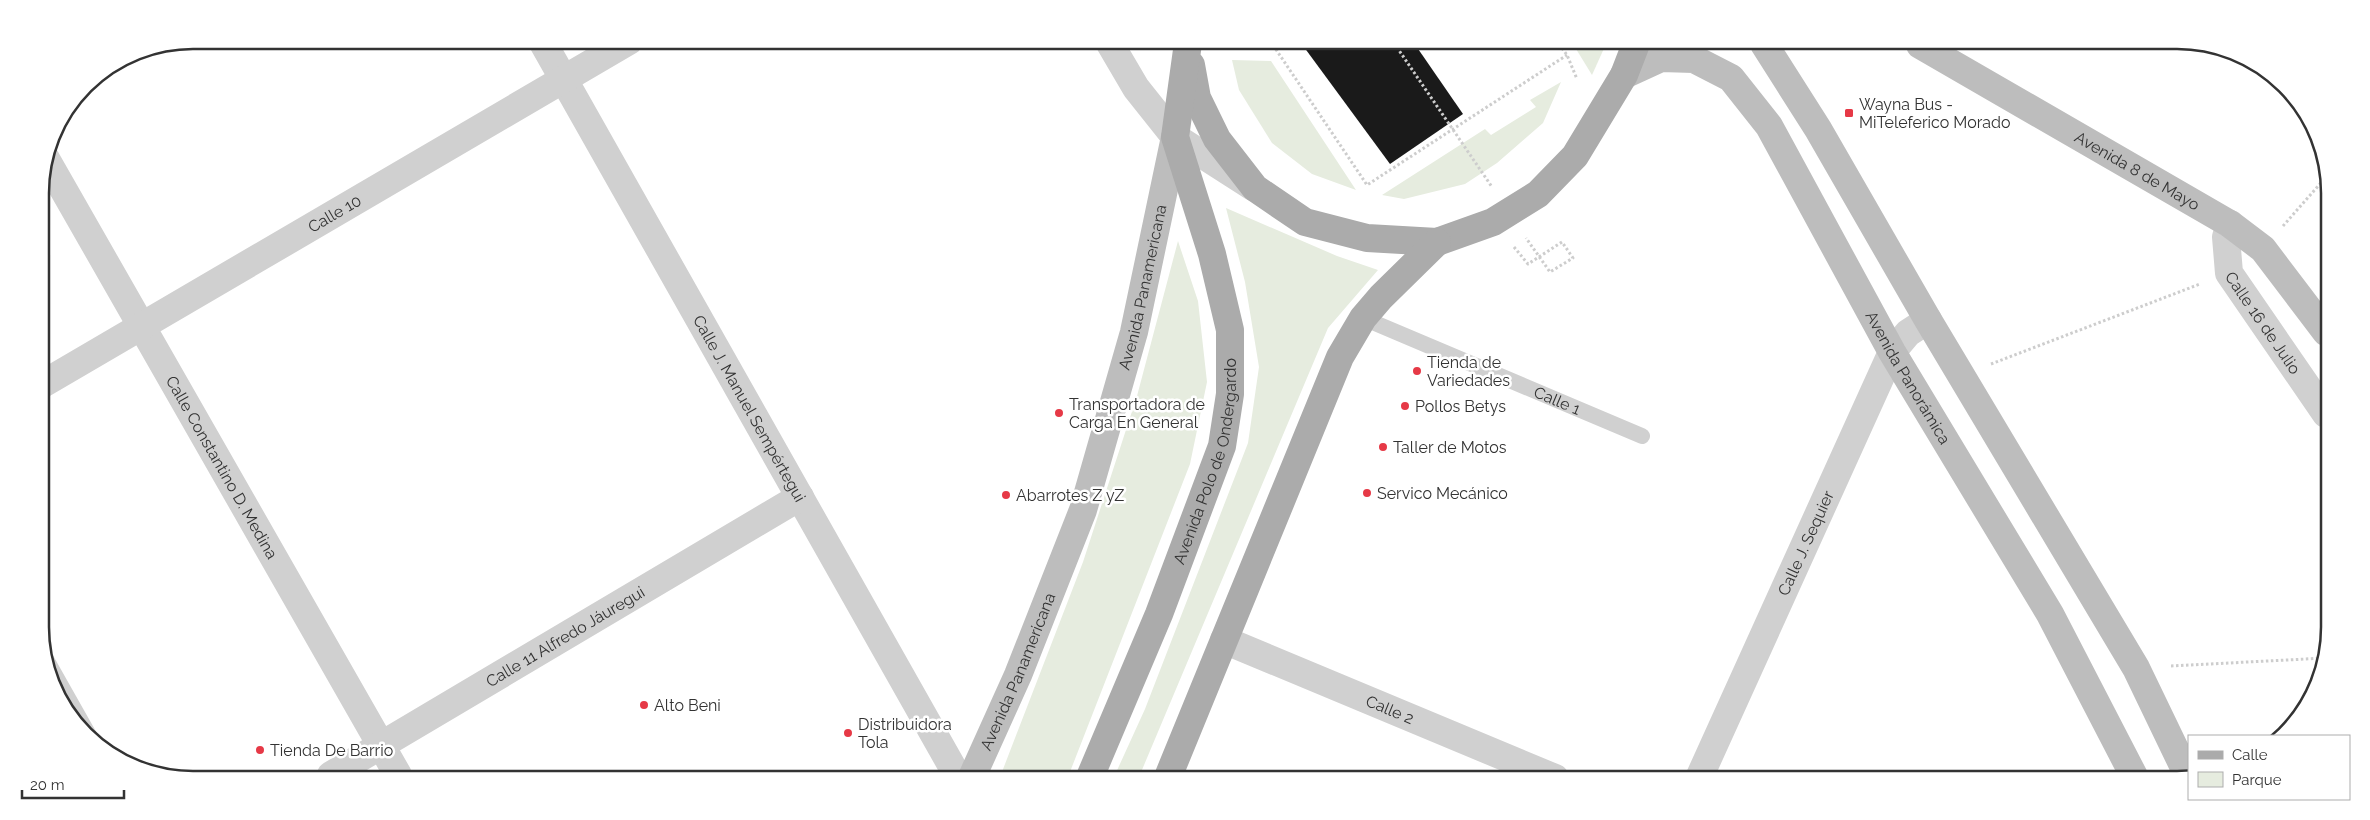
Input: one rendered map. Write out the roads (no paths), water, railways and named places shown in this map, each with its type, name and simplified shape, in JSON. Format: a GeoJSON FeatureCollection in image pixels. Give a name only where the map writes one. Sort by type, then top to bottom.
{"type":"FeatureCollection","features":[{"type":"Feature","properties":{"kind":"main road","name":"Avenida Panamericana"},"geometry":{"type":"LineString","coordinates":[[975,771],[1018,675],[1083,510],[1134,332],[1175,137],[1187,49]]}},
{"type":"Feature","properties":{"kind":"main road"},"geometry":{"type":"LineString","coordinates":[[1189,49],[1197,98],[1217,139],[1255,188],[1305,222],[1367,238],[1437,242],[1493,222],[1538,194],[1576,156],[1624,75],[1634,49]]}},
{"type":"Feature","properties":{"kind":"main road"},"geometry":{"type":"LineString","coordinates":[[1767,49],[1818,129],[1928,320],[2136,668],[2186,771]]}},
{"type":"Feature","properties":{"kind":"main road","name":"Avenida 8 de Mayo"},"geometry":{"type":"LineString","coordinates":[[1929,49],[2230,224],[2263,249],[2321,325]]}},
{"type":"Feature","properties":{"kind":"main road","name":"Avenida Panorámica"},"geometry":{"type":"LineString","coordinates":[[1624,75],[1669,51],[1694,59],[1731,78],[1769,126],[1892,352],[2050,614],[2131,771]]}},
{"type":"Feature","properties":{"kind":"main road","name":"Avenida Polo de Ondergardo"},"geometry":{"type":"LineString","coordinates":[[1093,771],[1159,614],[1222,446],[1230,394],[1230,330],[1212,254],[1175,137]]}},
{"type":"Feature","properties":{"kind":"main road"},"geometry":{"type":"LineString","coordinates":[[1170,771],[1340,357],[1363,318],[1381,297],[1437,242]]}},
{"type":"Feature","properties":{"kind":"street","name":"Calle J. Manuel Sempértegui"},"geometry":{"type":"LineString","coordinates":[[547,49],[955,771]]}},
{"type":"Feature","properties":{"kind":"street","name":"Calle 10"},"geometry":{"type":"LineString","coordinates":[[49,380],[615,49]]}},
{"type":"Feature","properties":{"kind":"street"},"geometry":{"type":"LineString","coordinates":[[1113,49],[1136,88],[1175,137],[1255,188]]}},
{"type":"Feature","properties":{"kind":"street","name":"Calle Constantino D. Medina"},"geometry":{"type":"LineString","coordinates":[[51,168],[396,771]]}},
{"type":"Feature","properties":{"kind":"street","name":"Calle 16 de Julio"},"geometry":{"type":"LineString","coordinates":[[2230,224],[2226,237],[2229,273],[2321,407]]}},
{"type":"Feature","properties":{"kind":"street","name":"Calle J. Sequier"},"geometry":{"type":"LineString","coordinates":[[1702,771],[1892,352],[1908,333],[1928,320]]}},
{"type":"Feature","properties":{"kind":"street","name":"Calle 11 Alfredo Jáuregui"},"geometry":{"type":"LineString","coordinates":[[338,771],[800,496]]}},
{"type":"Feature","properties":{"kind":"street","name":"Calle 2"},"geometry":{"type":"LineString","coordinates":[[1224,640],[1538,771]]}},
{"type":"Feature","properties":{"kind":"lane","name":"Calle 1"},"geometry":{"type":"LineString","coordinates":[[1363,318],[1642,436]]}},
{"type":"Feature","properties":{"kind":"place","name":"Wayna Bus - MiTeleferico Morado"},"geometry":{"type":"Point","coordinates":[1849,113]}},
{"type":"Feature","properties":{"kind":"place","name":"Tienda de Variedades"},"geometry":{"type":"Point","coordinates":[1417,371]}},
{"type":"Feature","properties":{"kind":"place","name":"Pollos Betys"},"geometry":{"type":"Point","coordinates":[1405,406]}},
{"type":"Feature","properties":{"kind":"place","name":"Transportadora de Carga En General"},"geometry":{"type":"Point","coordinates":[1059,413]}},
{"type":"Feature","properties":{"kind":"place","name":"Taller de Motos"},"geometry":{"type":"Point","coordinates":[1383,447]}},
{"type":"Feature","properties":{"kind":"place","name":"Servico Mecánico"},"geometry":{"type":"Point","coordinates":[1367,493]}},
{"type":"Feature","properties":{"kind":"place","name":"Abarrotes Z yZ"},"geometry":{"type":"Point","coordinates":[1006,495]}},
{"type":"Feature","properties":{"kind":"place","name":"Alto Beni"},"geometry":{"type":"Point","coordinates":[644,705]}},
{"type":"Feature","properties":{"kind":"place","name":"Distribuidora Tola"},"geometry":{"type":"Point","coordinates":[848,733]}},
{"type":"Feature","properties":{"kind":"place","name":"Tienda De Barrio"},"geometry":{"type":"Point","coordinates":[260,750]}}]}
